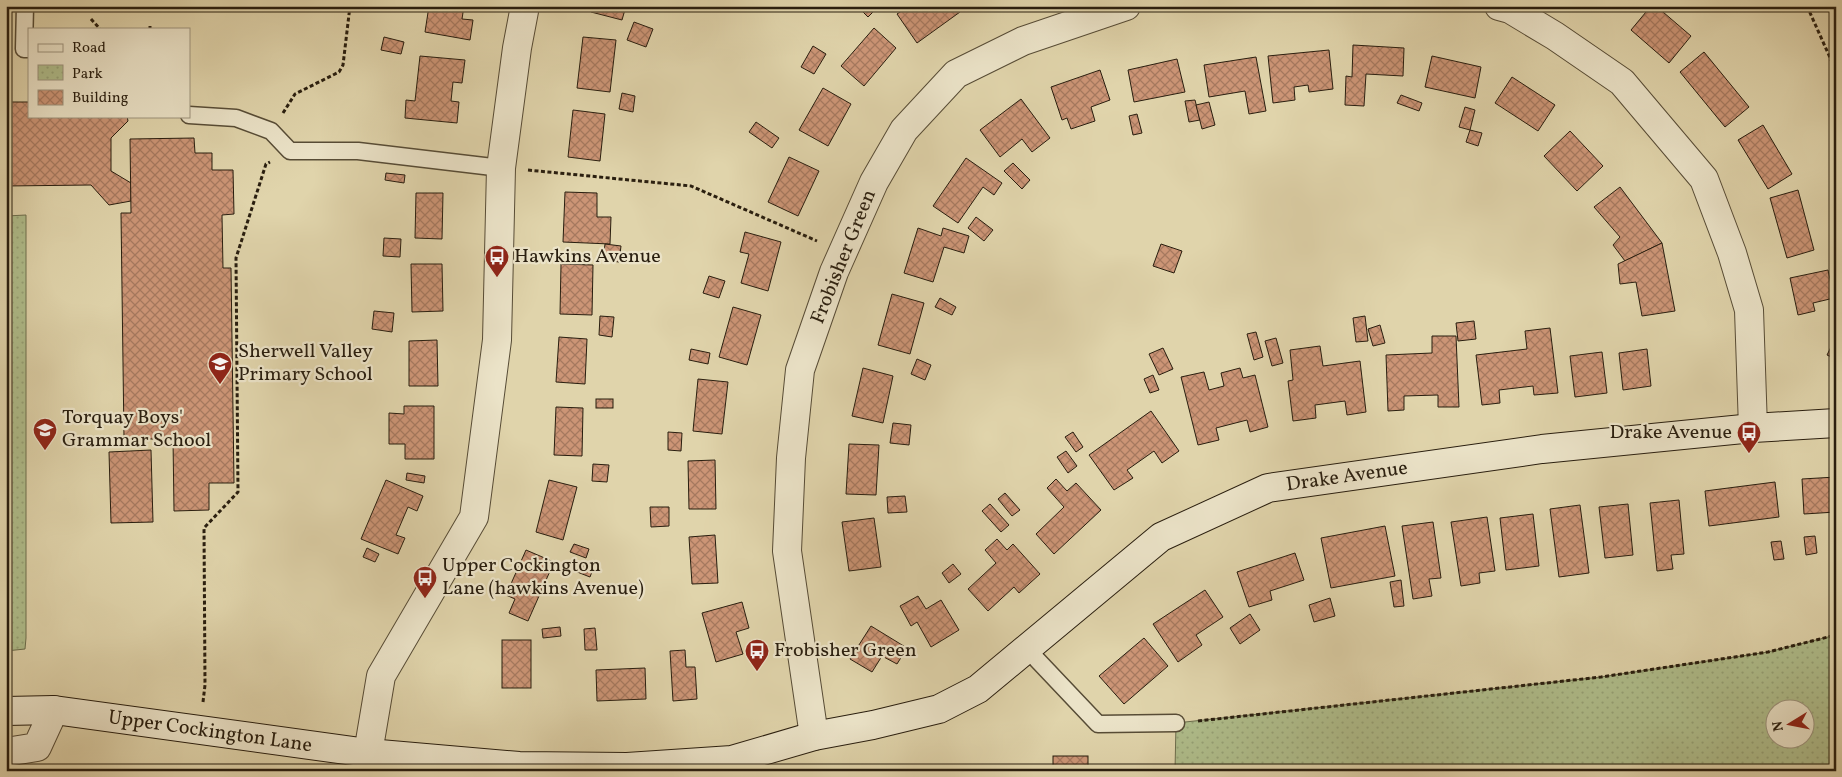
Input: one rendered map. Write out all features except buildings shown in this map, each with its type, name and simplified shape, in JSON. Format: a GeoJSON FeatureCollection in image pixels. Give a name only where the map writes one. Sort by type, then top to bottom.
{"type":"FeatureCollection","features":[{"type":"Feature","properties":{"kind":"street"},"geometry":{"type":"LineString","coordinates":[[368,753],[381,676],[474,516],[497,340],[501,168],[524,6]]}},
{"type":"Feature","properties":{"kind":"street","name":"Frobisher Green"},"geometry":{"type":"LineString","coordinates":[[814,736],[787,550],[791,458],[800,370],[843,252],[874,182],[904,130],[956,74],[1023,41],[1126,6]]}},
{"type":"Feature","properties":{"kind":"street"},"geometry":{"type":"LineString","coordinates":[[1499,6],[1510,10],[1555,36],[1622,82],[1704,179],[1732,253],[1749,310],[1753,428]]}},
{"type":"Feature","properties":{"kind":"street","name":"Drake Avenue"},"geometry":{"type":"LineString","coordinates":[[1026,648],[1161,537],[1268,488],[1542,450],[1753,428],[1836,423]]}},
{"type":"Feature","properties":{"kind":"street","name":"Upper Cockington Lane"},"geometry":{"type":"LineString","coordinates":[[6,711],[54,710],[368,753],[519,769],[733,765],[814,736],[873,726],[939,709],[978,689],[1026,648]]}},
{"type":"Feature","properties":{"kind":"street"},"geometry":{"type":"LineString","coordinates":[[6,752],[37,747],[54,710]]}},
{"type":"Feature","properties":{"kind":"lane"},"geometry":{"type":"LineString","coordinates":[[26,6],[24,49],[28,49]]}},
{"type":"Feature","properties":{"kind":"lane"},"geometry":{"type":"LineString","coordinates":[[190,115],[236,118],[271,131],[290,151],[358,151],[501,168]]}},
{"type":"Feature","properties":{"kind":"lane"},"geometry":{"type":"LineString","coordinates":[[1026,648],[1098,724],[1176,723]]}},
{"type":"Feature","properties":{"kind":"path"},"geometry":{"type":"LineString","coordinates":[[279,119],[295,94],[339,72],[343,65],[350,6]]}},
{"type":"Feature","properties":{"kind":"path"},"geometry":{"type":"LineString","coordinates":[[1808,6],[1836,71]]}},
{"type":"Feature","properties":{"kind":"path"},"geometry":{"type":"LineString","coordinates":[[91,19],[99,28]]}},
{"type":"Feature","properties":{"kind":"path"},"geometry":{"type":"LineString","coordinates":[[200,730],[205,685],[204,528],[238,492],[236,258],[266,164],[290,151]]}},
{"type":"Feature","properties":{"kind":"path"},"geometry":{"type":"LineString","coordinates":[[501,168],[691,186],[843,252]]}},
{"type":"Feature","properties":{"kind":"path"},"geometry":{"type":"LineString","coordinates":[[1176,723],[1601,677],[1768,652],[1836,636]]}},
{"type":"Feature","properties":{"kind":"green space"},"geometry":{"type":"Polygon","coordinates":[[[26,215],[26,638],[25,649],[6,651],[6,216],[26,215]]]}},
{"type":"Feature","properties":{"kind":"green space"},"geometry":{"type":"Polygon","coordinates":[[[1836,635],[1836,771],[1175,771],[1176,723],[1601,677],[1768,652],[1836,635]]]}},
{"type":"Feature","properties":{"kind":"place","name":"Hawkins Avenue"},"geometry":{"type":"Point","coordinates":[497,278]}},
{"type":"Feature","properties":{"kind":"place","name":"Sherwell Valley Primary School"},"geometry":{"type":"Point","coordinates":[220,385]}},
{"type":"Feature","properties":{"kind":"place","name":"Torquay Boys' Grammar School"},"geometry":{"type":"Point","coordinates":[45,451]}},
{"type":"Feature","properties":{"kind":"place","name":"Drake Avenue"},"geometry":{"type":"Point","coordinates":[1749,454]}},
{"type":"Feature","properties":{"kind":"place","name":"Upper Cockington Lane (hawkins Avenue)"},"geometry":{"type":"Point","coordinates":[425,599]}},
{"type":"Feature","properties":{"kind":"place","name":"Frobisher Green"},"geometry":{"type":"Point","coordinates":[757,672]}}]}
